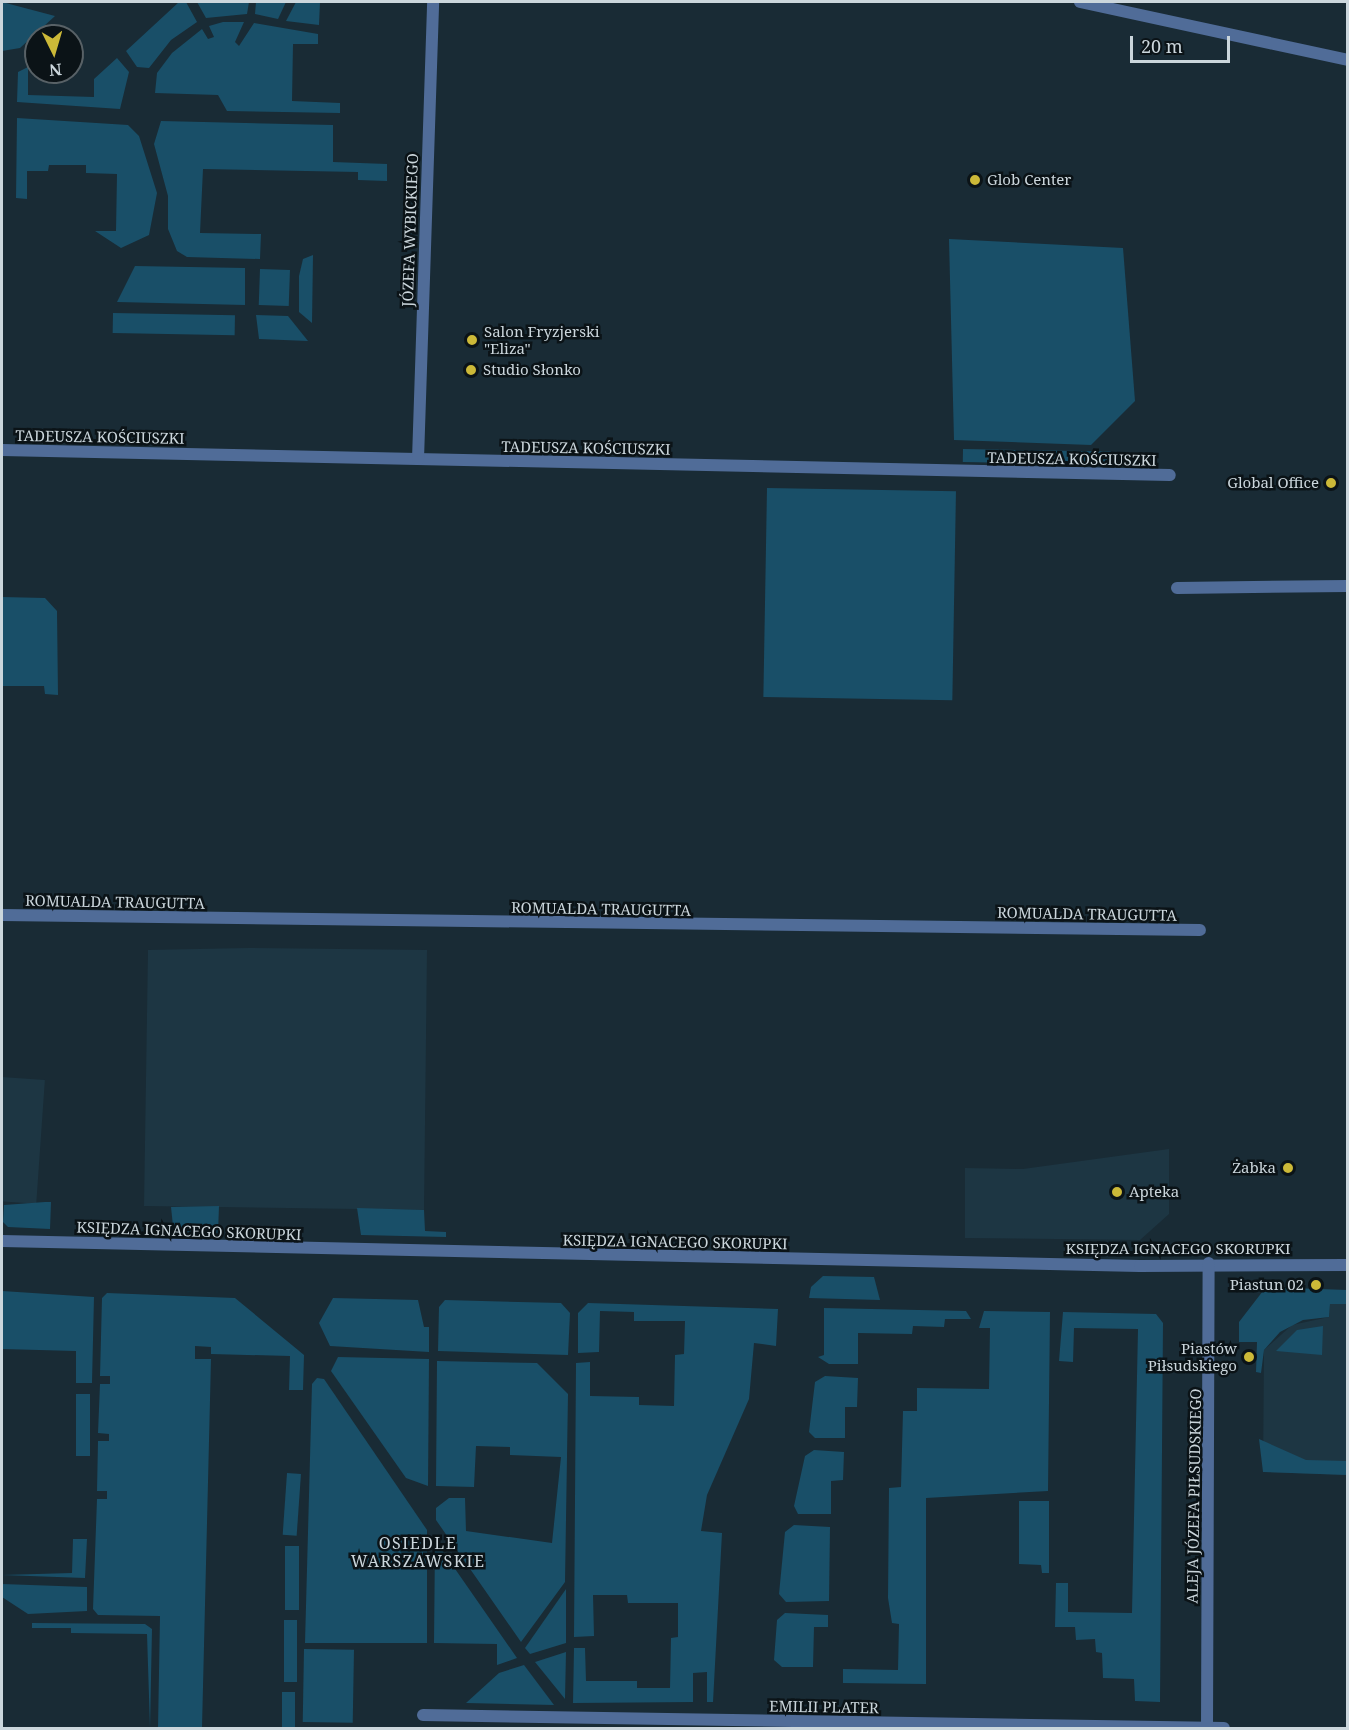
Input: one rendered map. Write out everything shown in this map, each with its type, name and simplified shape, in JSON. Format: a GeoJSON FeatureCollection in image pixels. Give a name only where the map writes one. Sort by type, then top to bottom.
{"type":"FeatureCollection","features":[{"type":"Feature","properties":{"kind":"street","name":"JÓZEFA WYBICKIEGO"},"geometry":{"type":"LineString","coordinates":[[418,459],[433,2]]}},
{"type":"Feature","properties":{"kind":"street"},"geometry":{"type":"LineString","coordinates":[[1080,2],[1347,60]]}},
{"type":"Feature","properties":{"kind":"street","name":"TADEUSZA KOŚCIUSZKI"},"geometry":{"type":"LineString","coordinates":[[2,450],[1170,475]]}},
{"type":"Feature","properties":{"kind":"street"},"geometry":{"type":"LineString","coordinates":[[1177,588],[1347,586]]}},
{"type":"Feature","properties":{"kind":"street","name":"ROMUALDA TRAUGUTTA"},"geometry":{"type":"LineString","coordinates":[[2,915],[1200,930]]}},
{"type":"Feature","properties":{"kind":"street","name":"KSIĘDZA IGNACEGO SKORUPKI"},"geometry":{"type":"LineString","coordinates":[[2,1241],[1140,1266],[1209,1263],[1347,1265]]}},
{"type":"Feature","properties":{"kind":"street","name":"ALEJA JÓZEFA PIŁSUDSKIEGO"},"geometry":{"type":"LineString","coordinates":[[1207,1728],[1209,1263]]}},
{"type":"Feature","properties":{"kind":"street","name":"EMILII PLATER"},"geometry":{"type":"LineString","coordinates":[[423,1715],[1224,1728]]}},
{"type":"Feature","properties":{"kind":"shaded area"},"geometry":{"type":"Polygon","coordinates":[[[2,2],[55,16],[46,24],[24,24],[24,44],[20,48],[2,51],[2,2]]]}},
{"type":"Feature","properties":{"kind":"shaded area"},"geometry":{"type":"Polygon","coordinates":[[[179,2],[186,2],[197,22],[171,40],[149,68],[137,67],[126,51],[179,2]]]}},
{"type":"Feature","properties":{"kind":"shaded area"},"geometry":{"type":"Polygon","coordinates":[[[197,2],[249,2],[247,14],[206,18],[197,2]]]}},
{"type":"Feature","properties":{"kind":"shaded area"},"geometry":{"type":"Polygon","coordinates":[[[256,2],[286,2],[278,19],[255,14],[256,2]]]}},
{"type":"Feature","properties":{"kind":"shaded area"},"geometry":{"type":"Polygon","coordinates":[[[296,2],[320,2],[319,25],[286,21],[296,2]]]}},
{"type":"Feature","properties":{"kind":"shaded area"},"geometry":{"type":"Polygon","coordinates":[[[223,22],[244,22],[235,42],[239,46],[254,23],[318,34],[318,44],[293,44],[292,101],[340,103],[340,113],[227,111],[218,95],[155,93],[157,73],[172,53],[202,29],[208,39],[214,37],[209,26],[223,22]]]}},
{"type":"Feature","properties":{"kind":"shaded area"},"geometry":{"type":"Polygon","coordinates":[[[117,58],[129,72],[120,109],[17,102],[18,72],[24,69],[24,84],[28,84],[28,95],[94,97],[94,79],[117,58]]]}},
{"type":"Feature","properties":{"kind":"shaded area"},"geometry":{"type":"Polygon","coordinates":[[[17,118],[128,125],[139,136],[157,193],[149,235],[121,248],[95,231],[116,231],[117,174],[86,173],[86,165],[49,165],[48,171],[27,171],[27,199],[16,198],[17,118]]]}},
{"type":"Feature","properties":{"kind":"shaded area"},"geometry":{"type":"Polygon","coordinates":[[[161,121],[333,125],[333,162],[387,164],[387,181],[358,180],[358,172],[203,169],[200,233],[261,234],[260,259],[187,257],[177,251],[168,229],[168,196],[154,144],[161,121]]]}},
{"type":"Feature","properties":{"kind":"shaded area"},"geometry":{"type":"Polygon","coordinates":[[[949,239],[1123,248],[1135,401],[1091,445],[954,440],[949,239]]]}},
{"type":"Feature","properties":{"kind":"shaded area"},"geometry":{"type":"Polygon","coordinates":[[[313,255],[312,323],[299,312],[299,276],[303,259],[313,255]]]}},
{"type":"Feature","properties":{"kind":"shaded area"},"geometry":{"type":"Polygon","coordinates":[[[135,266],[245,268],[245,305],[117,302],[135,266]]]}},
{"type":"Feature","properties":{"kind":"shaded area"},"geometry":{"type":"Polygon","coordinates":[[[260,269],[290,270],[289,306],[259,305],[260,269]]]}},
{"type":"Feature","properties":{"kind":"shaded area"},"geometry":{"type":"Polygon","coordinates":[[[113,313],[235,315],[235,335],[113,333],[113,313]]]}},
{"type":"Feature","properties":{"kind":"shaded area"},"geometry":{"type":"Polygon","coordinates":[[[256,315],[288,316],[308,341],[259,339],[256,315]]]}},
{"type":"Feature","properties":{"kind":"shaded area"},"geometry":{"type":"Polygon","coordinates":[[[963,449],[1111,452],[1111,465],[963,462],[963,449]]]}},
{"type":"Feature","properties":{"kind":"shaded area"},"geometry":{"type":"Polygon","coordinates":[[[767,488],[956,491],[952,700],[763,697],[767,488]]]}},
{"type":"Feature","properties":{"kind":"shaded area"},"geometry":{"type":"Polygon","coordinates":[[[2,597],[45,598],[57,611],[58,695],[45,694],[44,686],[2,686],[2,597]]]}},
{"type":"Feature","properties":{"kind":"shaded area"},"geometry":{"type":"Polygon","coordinates":[[[248,948],[427,950],[424,1210],[144,1206],[148,950],[248,948]]]}},
{"type":"Feature","properties":{"kind":"shaded area"},"geometry":{"type":"Polygon","coordinates":[[[2,1077],[45,1080],[36,1204],[2,1201],[2,1077]]]}},
{"type":"Feature","properties":{"kind":"shaded area"},"geometry":{"type":"Polygon","coordinates":[[[1169,1149],[1169,1214],[1140,1240],[965,1238],[965,1168],[1023,1169],[1169,1149]]]}},
{"type":"Feature","properties":{"kind":"shaded area"},"geometry":{"type":"Polygon","coordinates":[[[51,1202],[50,1229],[8,1227],[3,1222],[4,1205],[51,1202]]]}},
{"type":"Feature","properties":{"kind":"shaded area"},"geometry":{"type":"Polygon","coordinates":[[[219,1206],[218,1233],[178,1231],[173,1226],[171,1207],[219,1206]]]}},
{"type":"Feature","properties":{"kind":"shaded area"},"geometry":{"type":"Polygon","coordinates":[[[357,1208],[424,1210],[425,1231],[446,1232],[446,1237],[361,1235],[357,1208]]]}},
{"type":"Feature","properties":{"kind":"shaded area"},"geometry":{"type":"Polygon","coordinates":[[[823,1276],[874,1277],[880,1300],[809,1298],[811,1287],[823,1276]]]}},
{"type":"Feature","properties":{"kind":"shaded area"},"geometry":{"type":"Polygon","coordinates":[[[1266,1287],[1347,1290],[1347,1304],[1330,1304],[1329,1317],[1303,1320],[1280,1332],[1264,1350],[1261,1373],[1256,1372],[1257,1342],[1239,1342],[1239,1322],[1266,1287]]]}},
{"type":"Feature","properties":{"kind":"shaded area"},"geometry":{"type":"Polygon","coordinates":[[[2,1291],[94,1297],[92,1383],[76,1383],[76,1351],[2,1349],[2,1291]]]}},
{"type":"Feature","properties":{"kind":"shaded area"},"geometry":{"type":"Polygon","coordinates":[[[107,1293],[235,1298],[304,1355],[303,1390],[289,1390],[290,1356],[211,1354],[211,1347],[195,1346],[195,1359],[211,1359],[202,1728],[158,1728],[160,1616],[98,1615],[93,1609],[97,1499],[107,1499],[107,1491],[97,1491],[98,1441],[109,1441],[109,1434],[98,1433],[100,1384],[110,1384],[110,1376],[100,1376],[102,1298],[107,1293]]]}},
{"type":"Feature","properties":{"kind":"shaded area"},"geometry":{"type":"Polygon","coordinates":[[[333,1298],[418,1300],[424,1327],[429,1327],[429,1352],[330,1346],[319,1323],[333,1298]]]}},
{"type":"Feature","properties":{"kind":"shaded area"},"geometry":{"type":"Polygon","coordinates":[[[445,1300],[561,1303],[570,1313],[568,1355],[438,1351],[439,1307],[445,1300]]]}},
{"type":"Feature","properties":{"kind":"shaded area"},"geometry":{"type":"Polygon","coordinates":[[[588,1303],[778,1309],[776,1346],[754,1343],[749,1399],[707,1495],[701,1531],[722,1533],[713,1702],[707,1702],[707,1672],[693,1673],[693,1702],[573,1703],[574,1648],[585,1648],[586,1681],[637,1681],[637,1688],[670,1688],[671,1638],[678,1637],[678,1603],[628,1603],[627,1595],[593,1595],[594,1636],[574,1637],[576,1363],[590,1362],[590,1396],[639,1397],[639,1405],[674,1406],[675,1355],[684,1354],[685,1321],[634,1321],[634,1312],[600,1311],[599,1352],[578,1353],[578,1313],[588,1303]]]}},
{"type":"Feature","properties":{"kind":"shaded area"},"geometry":{"type":"Polygon","coordinates":[[[1330,1304],[1347,1304],[1347,1475],[1263,1472],[1264,1350],[1292,1325],[1329,1317],[1330,1304]]]}},
{"type":"Feature","properties":{"kind":"shaded area"},"geometry":{"type":"Polygon","coordinates":[[[824,1308],[966,1311],[971,1319],[945,1319],[944,1327],[913,1326],[912,1334],[858,1333],[858,1364],[829,1364],[818,1357],[824,1355],[824,1308]]]}},
{"type":"Feature","properties":{"kind":"shaded area"},"geometry":{"type":"Polygon","coordinates":[[[984,1311],[1050,1312],[1048,1491],[926,1498],[926,1684],[843,1683],[843,1669],[898,1670],[899,1624],[892,1623],[888,1598],[889,1488],[901,1487],[903,1411],[917,1411],[917,1388],[989,1389],[990,1328],[979,1328],[984,1311]]]}},
{"type":"Feature","properties":{"kind":"shaded area"},"geometry":{"type":"Polygon","coordinates":[[[1063,1312],[1156,1314],[1163,1323],[1160,1702],[1135,1701],[1134,1679],[1103,1678],[1102,1653],[1096,1652],[1095,1639],[1076,1640],[1075,1627],[1055,1627],[1056,1583],[1068,1583],[1068,1612],[1132,1613],[1138,1329],[1074,1328],[1073,1362],[1059,1361],[1063,1312]]]}},
{"type":"Feature","properties":{"kind":"shaded area"},"geometry":{"type":"Polygon","coordinates":[[[1323,1326],[1322,1355],[1276,1351],[1297,1330],[1323,1326]]]}},
{"type":"Feature","properties":{"kind":"shaded area"},"geometry":{"type":"Polygon","coordinates":[[[338,1357],[429,1359],[428,1486],[406,1478],[331,1371],[338,1357]]]}},
{"type":"Feature","properties":{"kind":"shaded area"},"geometry":{"type":"Polygon","coordinates":[[[437,1361],[537,1363],[568,1394],[565,1582],[521,1642],[436,1520],[436,1508],[449,1498],[465,1498],[466,1531],[552,1543],[561,1457],[510,1455],[510,1447],[476,1446],[474,1487],[436,1486],[437,1361]]]}},
{"type":"Feature","properties":{"kind":"shaded area"},"geometry":{"type":"Polygon","coordinates":[[[825,1376],[858,1378],[857,1407],[845,1407],[845,1438],[815,1438],[809,1432],[815,1382],[825,1376]]]}},
{"type":"Feature","properties":{"kind":"shaded area"},"geometry":{"type":"Polygon","coordinates":[[[317,1378],[324,1379],[427,1530],[427,1643],[305,1643],[312,1384],[317,1378]]]}},
{"type":"Feature","properties":{"kind":"shaded area"},"geometry":{"type":"Polygon","coordinates":[[[76,1394],[90,1394],[90,1456],[76,1456],[76,1394]]]}},
{"type":"Feature","properties":{"kind":"shaded area"},"geometry":{"type":"Polygon","coordinates":[[[1259,1439],[1306,1460],[1347,1461],[1347,1475],[1263,1472],[1259,1439]]]}},
{"type":"Feature","properties":{"kind":"shaded area"},"geometry":{"type":"Polygon","coordinates":[[[814,1450],[844,1452],[843,1480],[831,1481],[831,1514],[798,1514],[794,1506],[805,1456],[814,1450]]]}},
{"type":"Feature","properties":{"kind":"shaded area"},"geometry":{"type":"Polygon","coordinates":[[[287,1473],[301,1474],[297,1536],[283,1535],[287,1473]]]}},
{"type":"Feature","properties":{"kind":"shaded area"},"geometry":{"type":"Polygon","coordinates":[[[1019,1501],[1049,1501],[1049,1573],[1042,1573],[1041,1565],[1019,1564],[1019,1501]]]}},
{"type":"Feature","properties":{"kind":"shaded area"},"geometry":{"type":"Polygon","coordinates":[[[794,1525],[830,1527],[829,1601],[786,1602],[779,1594],[785,1532],[794,1525]]]}},
{"type":"Feature","properties":{"kind":"shaded area"},"geometry":{"type":"Polygon","coordinates":[[[73,1539],[87,1539],[85,1578],[2,1575],[72,1573],[73,1539]]]}},
{"type":"Feature","properties":{"kind":"shaded area"},"geometry":{"type":"Polygon","coordinates":[[[435,1540],[517,1658],[497,1665],[497,1644],[434,1643],[435,1540]]]}},
{"type":"Feature","properties":{"kind":"shaded area"},"geometry":{"type":"Polygon","coordinates":[[[285,1546],[299,1546],[299,1610],[285,1610],[285,1546]]]}},
{"type":"Feature","properties":{"kind":"shaded area"},"geometry":{"type":"Polygon","coordinates":[[[2,1584],[87,1587],[87,1611],[28,1614],[2,1597],[2,1584]]]}},
{"type":"Feature","properties":{"kind":"shaded area"},"geometry":{"type":"Polygon","coordinates":[[[566,1589],[566,1643],[530,1654],[525,1648],[566,1589]]]}},
{"type":"Feature","properties":{"kind":"shaded area"},"geometry":{"type":"Polygon","coordinates":[[[785,1613],[828,1615],[828,1627],[814,1627],[813,1667],[782,1667],[774,1660],[777,1620],[785,1613]]]}},
{"type":"Feature","properties":{"kind":"shaded area"},"geometry":{"type":"Polygon","coordinates":[[[284,1620],[297,1620],[297,1682],[284,1682],[284,1620]]]}},
{"type":"Feature","properties":{"kind":"shaded area"},"geometry":{"type":"Polygon","coordinates":[[[32,1623],[145,1624],[152,1629],[150,1728],[147,1634],[71,1633],[71,1628],[32,1628],[32,1623]]]}},
{"type":"Feature","properties":{"kind":"shaded area"},"geometry":{"type":"Polygon","coordinates":[[[304,1649],[354,1650],[353,1723],[303,1722],[304,1649]]]}},
{"type":"Feature","properties":{"kind":"shaded area"},"geometry":{"type":"Polygon","coordinates":[[[566,1652],[565,1699],[535,1662],[566,1652]]]}},
{"type":"Feature","properties":{"kind":"shaded area"},"geometry":{"type":"Polygon","coordinates":[[[524,1665],[554,1705],[466,1703],[499,1673],[524,1665]]]}},
{"type":"Feature","properties":{"kind":"shaded area"},"geometry":{"type":"Polygon","coordinates":[[[282,1692],[295,1692],[295,1728],[282,1728],[282,1692]]]}},
{"type":"Feature","properties":{"kind":"place","name":"Glob Center"},"geometry":{"type":"Point","coordinates":[975,180]}},
{"type":"Feature","properties":{"kind":"place","name":"Salon Fryzjerski \"Eliza\""},"geometry":{"type":"Point","coordinates":[472,340]}},
{"type":"Feature","properties":{"kind":"place","name":"Studio Słonko"},"geometry":{"type":"Point","coordinates":[471,370]}},
{"type":"Feature","properties":{"kind":"place","name":"Global Office"},"geometry":{"type":"Point","coordinates":[1331,483]}},
{"type":"Feature","properties":{"kind":"place","name":"Żabka"},"geometry":{"type":"Point","coordinates":[1288,1168]}},
{"type":"Feature","properties":{"kind":"place","name":"Apteka"},"geometry":{"type":"Point","coordinates":[1117,1192]}},
{"type":"Feature","properties":{"kind":"place","name":"Piastun 02"},"geometry":{"type":"Point","coordinates":[1316,1285]}},
{"type":"Feature","properties":{"kind":"place","name":"Piastów Piłsudskiego"},"geometry":{"type":"Point","coordinates":[1249,1357]}},
{"type":"Feature","properties":{"kind":"district","name":"OSIEDLE WARSZAWSKIE"},"geometry":{"type":"Point","coordinates":[418,1552]}}]}
